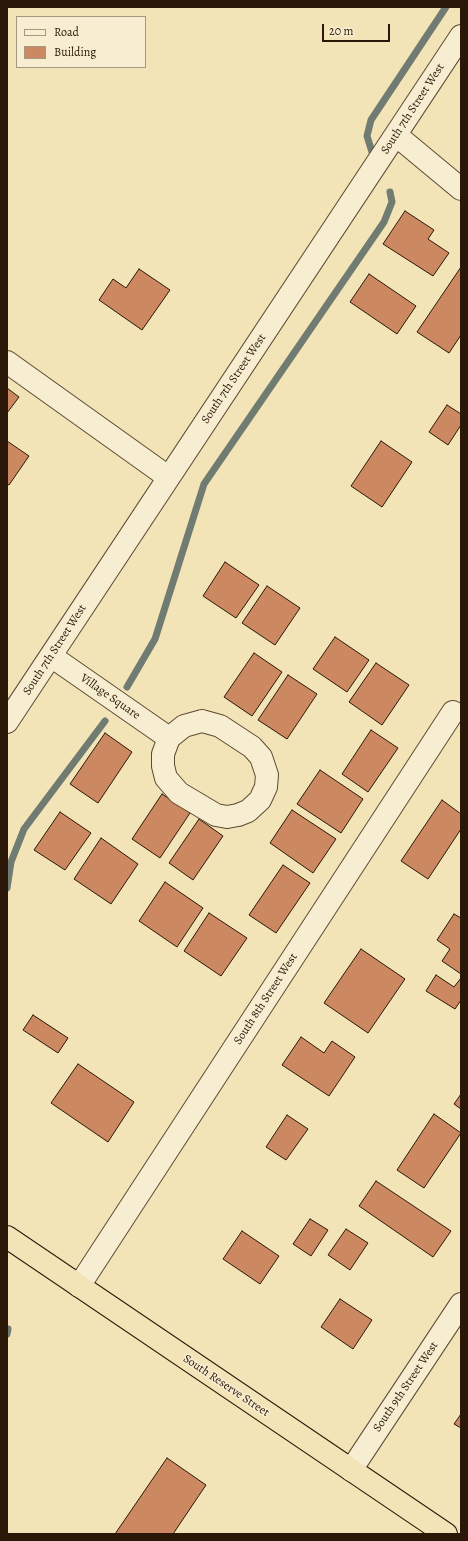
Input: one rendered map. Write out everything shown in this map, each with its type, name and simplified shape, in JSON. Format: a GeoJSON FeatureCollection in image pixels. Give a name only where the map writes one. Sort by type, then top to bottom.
{"type":"FeatureCollection","features":[{"type":"Feature","properties":{"kind":"highway","name":"South Reserve Street"},"geometry":{"type":"LineString","coordinates":[[7,1237],[446,1534]]}},
{"type":"Feature","properties":{"kind":"street","name":"South 7th Street West"},"geometry":{"type":"LineString","coordinates":[[7,722],[461,36]]}},
{"type":"Feature","properties":{"kind":"street"},"geometry":{"type":"LineString","coordinates":[[396,135],[461,189]]}},
{"type":"Feature","properties":{"kind":"street"},"geometry":{"type":"LineString","coordinates":[[7,362],[168,477]]}},
{"type":"Feature","properties":{"kind":"street","name":"Village Square"},"geometry":{"type":"LineString","coordinates":[[51,656],[169,738]]}},
{"type":"Feature","properties":{"kind":"street","name":"South 8th Street West"},"geometry":{"type":"LineString","coordinates":[[79,1286],[453,712]]}},
{"type":"Feature","properties":{"kind":"street"},"geometry":{"type":"LineString","coordinates":[[202,721],[220,726],[252,747],[261,757],[266,775],[266,787],[260,800],[248,811],[227,817],[216,815],[206,810],[179,793],[166,778],[162,766],[163,754],[169,738],[184,726],[202,721]]}},
{"type":"Feature","properties":{"kind":"street","name":"South 9th Street West"},"geometry":{"type":"LineString","coordinates":[[351,1470],[461,1304]]}},
{"type":"Feature","properties":{"kind":"building"},"geometry":{"type":"Polygon","coordinates":[[[405,211],[434,230],[428,239],[449,253],[433,276],[383,244],[405,211]]]}},
{"type":"Feature","properties":{"kind":"building"},"geometry":{"type":"Polygon","coordinates":[[[461,267],[461,335],[449,353],[417,332],[461,267]]]}},
{"type":"Feature","properties":{"kind":"building"},"geometry":{"type":"Polygon","coordinates":[[[139,269],[170,290],[142,330],[99,300],[113,279],[126,288],[139,269]]]}},
{"type":"Feature","properties":{"kind":"building"},"geometry":{"type":"Polygon","coordinates":[[[369,274],[416,306],[397,334],[350,302],[369,274]]]}},
{"type":"Feature","properties":{"kind":"building"},"geometry":{"type":"Polygon","coordinates":[[[7,388],[19,397],[7,413],[7,388]]]}},
{"type":"Feature","properties":{"kind":"building"},"geometry":{"type":"Polygon","coordinates":[[[447,405],[461,414],[461,425],[448,445],[429,432],[447,405]]]}},
{"type":"Feature","properties":{"kind":"building"},"geometry":{"type":"Polygon","coordinates":[[[7,441],[29,456],[9,485],[7,484],[7,441]]]}},
{"type":"Feature","properties":{"kind":"building"},"geometry":{"type":"Polygon","coordinates":[[[381,441],[412,462],[382,507],[351,486],[381,441]]]}},
{"type":"Feature","properties":{"kind":"building"},"geometry":{"type":"Polygon","coordinates":[[[225,562],[259,585],[236,618],[203,596],[225,562]]]}},
{"type":"Feature","properties":{"kind":"building"},"geometry":{"type":"Polygon","coordinates":[[[267,586],[300,608],[275,645],[242,623],[267,586]]]}},
{"type":"Feature","properties":{"kind":"building"},"geometry":{"type":"Polygon","coordinates":[[[335,637],[369,660],[347,692],[313,669],[335,637]]]}},
{"type":"Feature","properties":{"kind":"building"},"geometry":{"type":"Polygon","coordinates":[[[254,653],[282,672],[252,716],[224,697],[254,653]]]}},
{"type":"Feature","properties":{"kind":"building"},"geometry":{"type":"Polygon","coordinates":[[[376,663],[409,685],[382,725],[349,702],[376,663]]]}},
{"type":"Feature","properties":{"kind":"building"},"geometry":{"type":"Polygon","coordinates":[[[288,675],[317,694],[287,739],[258,720],[288,675]]]}},
{"type":"Feature","properties":{"kind":"building"},"geometry":{"type":"Polygon","coordinates":[[[371,730],[398,748],[368,792],[342,774],[371,730]]]}},
{"type":"Feature","properties":{"kind":"building"},"geometry":{"type":"Polygon","coordinates":[[[105,733],[132,752],[98,803],[70,784],[105,733]]]}},
{"type":"Feature","properties":{"kind":"building"},"geometry":{"type":"Polygon","coordinates":[[[320,770],[363,799],[341,833],[297,804],[320,770]]]}},
{"type":"Feature","properties":{"kind":"building"},"geometry":{"type":"Polygon","coordinates":[[[162,794],[190,813],[160,858],[132,839],[162,794]]]}},
{"type":"Feature","properties":{"kind":"building"},"geometry":{"type":"Polygon","coordinates":[[[442,800],[461,814],[461,829],[428,879],[401,861],[442,800]]]}},
{"type":"Feature","properties":{"kind":"building"},"geometry":{"type":"Polygon","coordinates":[[[292,810],[336,839],[313,873],[270,843],[292,810]]]}},
{"type":"Feature","properties":{"kind":"building"},"geometry":{"type":"Polygon","coordinates":[[[60,812],[91,833],[65,870],[34,850],[60,812]]]}},
{"type":"Feature","properties":{"kind":"building"},"geometry":{"type":"Polygon","coordinates":[[[199,819],[223,836],[193,880],[169,863],[199,819]]]}},
{"type":"Feature","properties":{"kind":"building"},"geometry":{"type":"Polygon","coordinates":[[[101,838],[138,864],[111,904],[74,879],[101,838]]]}},
{"type":"Feature","properties":{"kind":"building"},"geometry":{"type":"Polygon","coordinates":[[[283,865],[310,883],[276,933],[249,915],[283,865]]]}},
{"type":"Feature","properties":{"kind":"building"},"geometry":{"type":"Polygon","coordinates":[[[165,882],[203,908],[177,947],[139,921],[165,882]]]}},
{"type":"Feature","properties":{"kind":"building"},"geometry":{"type":"Polygon","coordinates":[[[209,913],[247,938],[221,976],[184,951],[209,913]]]}},
{"type":"Feature","properties":{"kind":"building"},"geometry":{"type":"Polygon","coordinates":[[[454,914],[461,918],[461,974],[442,961],[450,949],[437,940],[454,914]]]}},
{"type":"Feature","properties":{"kind":"building"},"geometry":{"type":"Polygon","coordinates":[[[361,949],[405,979],[368,1033],[324,1003],[361,949]]]}},
{"type":"Feature","properties":{"kind":"building"},"geometry":{"type":"Polygon","coordinates":[[[436,975],[454,987],[461,978],[461,1000],[455,1009],[426,991],[436,975]]]}},
{"type":"Feature","properties":{"kind":"building"},"geometry":{"type":"Polygon","coordinates":[[[33,1015],[68,1038],[58,1053],[23,1030],[33,1015]]]}},
{"type":"Feature","properties":{"kind":"building"},"geometry":{"type":"Polygon","coordinates":[[[301,1037],[324,1053],[332,1041],[355,1057],[329,1096],[282,1065],[301,1037]]]}},
{"type":"Feature","properties":{"kind":"building"},"geometry":{"type":"Polygon","coordinates":[[[78,1064],[134,1102],[108,1142],[51,1103],[78,1064]]]}},
{"type":"Feature","properties":{"kind":"building"},"geometry":{"type":"Polygon","coordinates":[[[461,1094],[461,1109],[454,1104],[461,1094]]]}},
{"type":"Feature","properties":{"kind":"building"},"geometry":{"type":"Polygon","coordinates":[[[434,1114],[461,1133],[424,1188],[397,1170],[434,1114]]]}},
{"type":"Feature","properties":{"kind":"building"},"geometry":{"type":"Polygon","coordinates":[[[287,1115],[308,1129],[286,1160],[266,1147],[287,1115]]]}},
{"type":"Feature","properties":{"kind":"building"},"geometry":{"type":"Polygon","coordinates":[[[376,1181],[451,1231],[433,1257],[359,1206],[376,1181]]]}},
{"type":"Feature","properties":{"kind":"building"},"geometry":{"type":"Polygon","coordinates":[[[310,1219],[328,1230],[311,1256],[293,1244],[310,1219]]]}},
{"type":"Feature","properties":{"kind":"building"},"geometry":{"type":"Polygon","coordinates":[[[346,1229],[368,1243],[350,1270],[328,1255],[346,1229]]]}},
{"type":"Feature","properties":{"kind":"building"},"geometry":{"type":"Polygon","coordinates":[[[242,1231],[279,1256],[260,1284],[223,1259],[242,1231]]]}},
{"type":"Feature","properties":{"kind":"building"},"geometry":{"type":"Polygon","coordinates":[[[340,1299],[372,1320],[353,1349],[321,1327],[340,1299]]]}},
{"type":"Feature","properties":{"kind":"building"},"geometry":{"type":"Polygon","coordinates":[[[461,1414],[461,1428],[454,1424],[461,1414]]]}},
{"type":"Feature","properties":{"kind":"building"},"geometry":{"type":"Polygon","coordinates":[[[167,1458],[206,1485],[173,1534],[115,1534],[167,1458]]]}},
{"type":"Feature","properties":{"kind":"waterway"},"geometry":{"type":"LineString","coordinates":[[372,152],[367,136],[371,120],[446,7]]}},
{"type":"Feature","properties":{"kind":"waterway"},"geometry":{"type":"LineString","coordinates":[[127,687],[155,639],[204,484],[384,222],[392,202],[390,192]]}},
{"type":"Feature","properties":{"kind":"waterway"},"geometry":{"type":"LineString","coordinates":[[7,888],[11,862],[24,829],[105,721]]}},
{"type":"Feature","properties":{"kind":"waterway"},"geometry":{"type":"LineString","coordinates":[[7,1334],[8,1329]]}}]}
